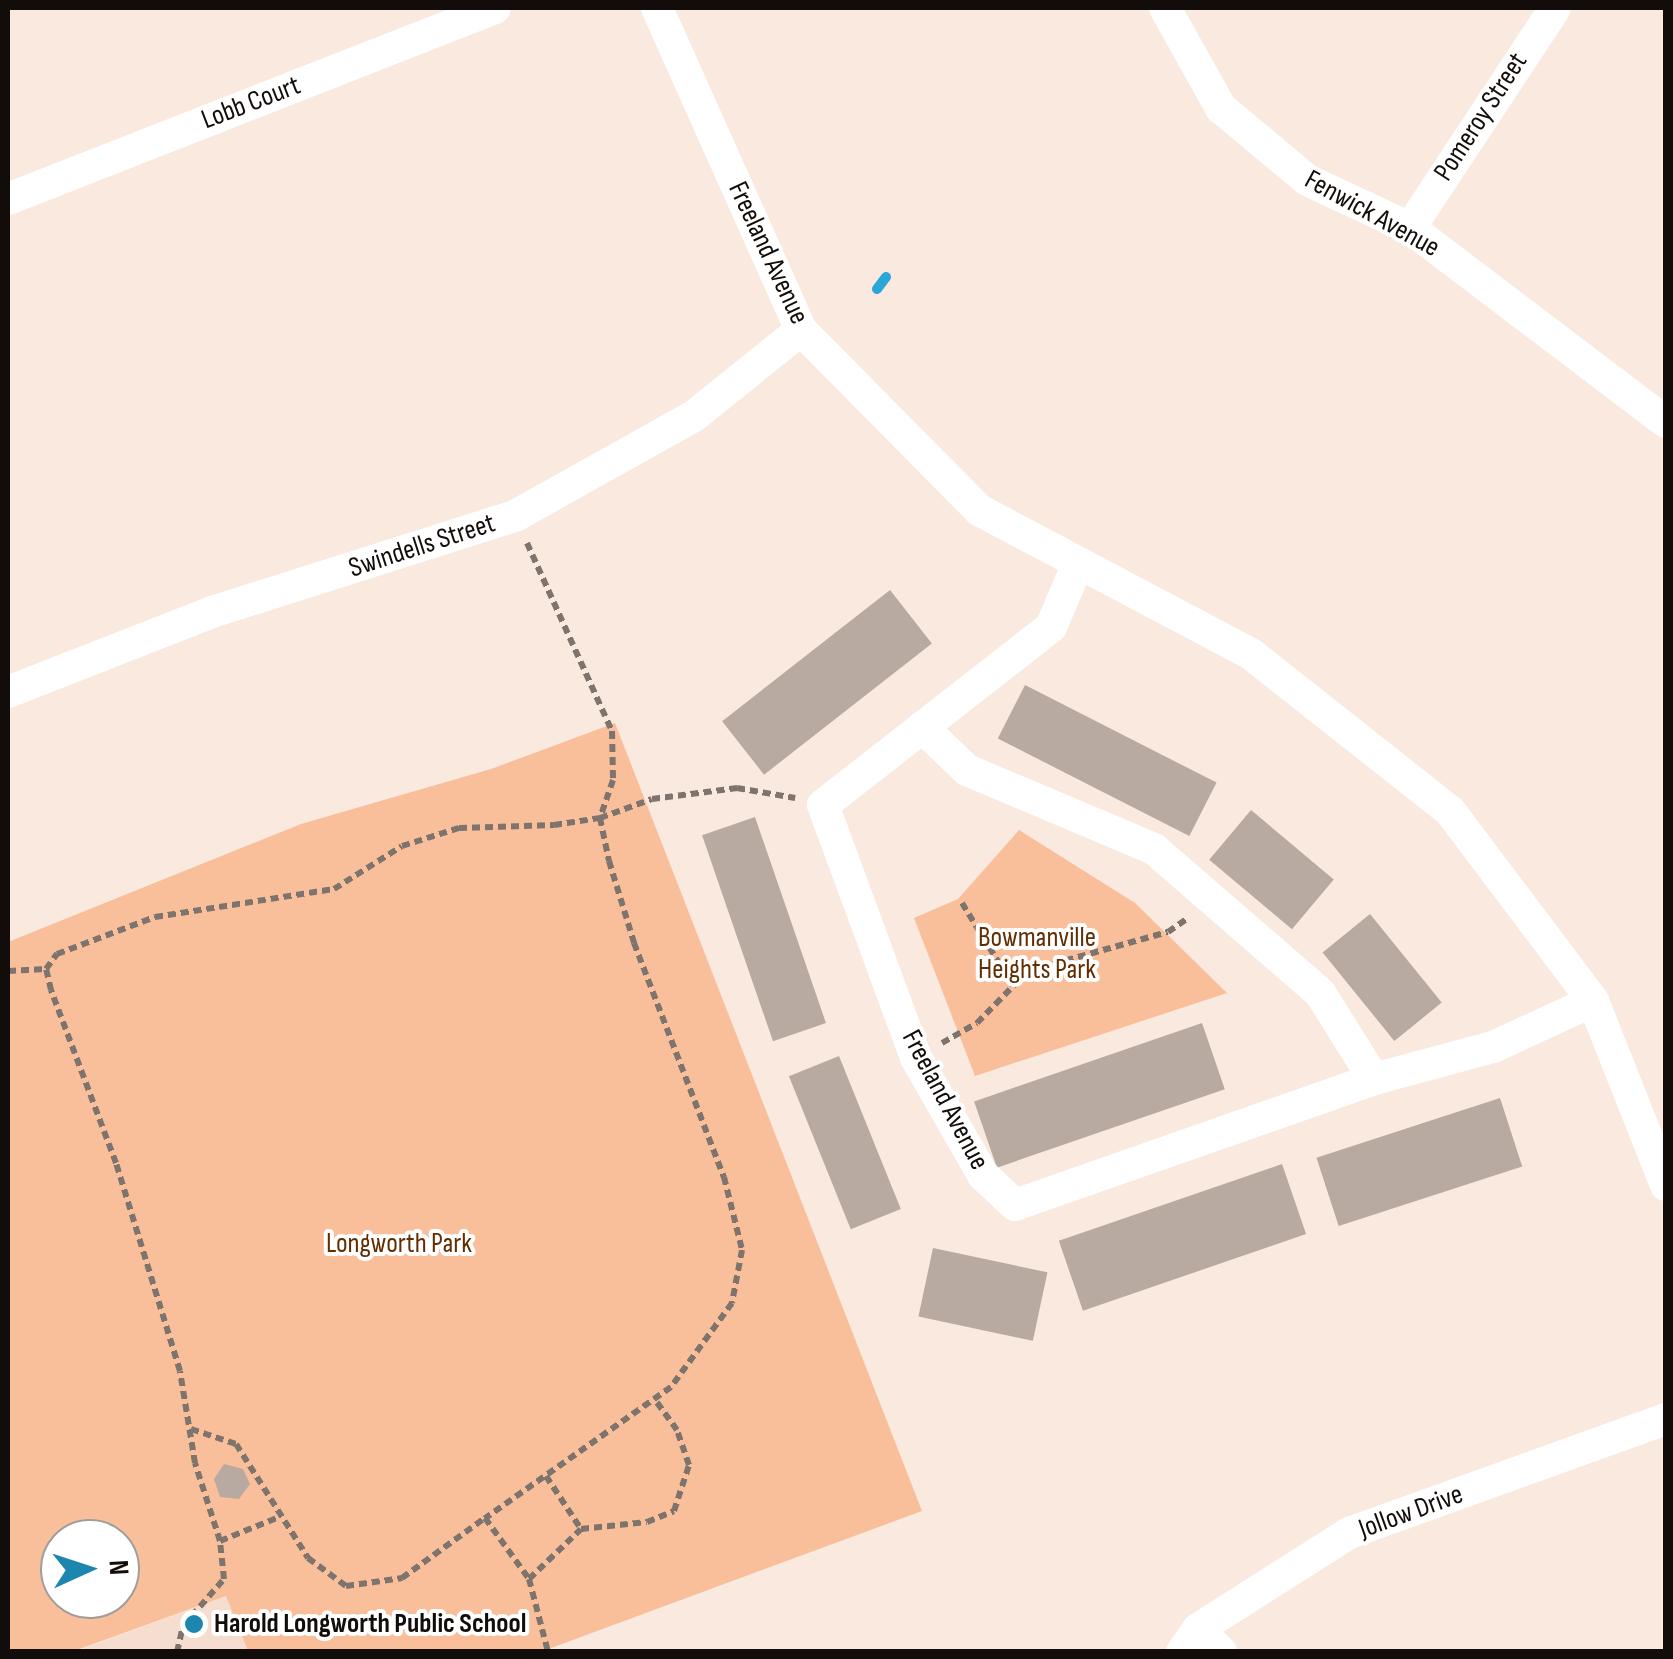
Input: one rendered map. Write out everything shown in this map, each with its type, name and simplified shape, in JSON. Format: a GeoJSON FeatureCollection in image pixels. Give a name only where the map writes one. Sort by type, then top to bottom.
{"type":"FeatureCollection","features":[{"type":"Feature","properties":{"kind":"street","name":"Lobb Court"},"geometry":{"type":"LineString","coordinates":[[8,199],[495,8]]}},
{"type":"Feature","properties":{"kind":"street","name":"Freeland Avenue"},"geometry":{"type":"LineString","coordinates":[[656,8],[801,330],[979,510],[1077,566],[1252,654],[1450,811],[1593,1001],[1666,1185]]}},
{"type":"Feature","properties":{"kind":"street","name":"Fenwick Avenue"},"geometry":{"type":"LineString","coordinates":[[1165,8],[1221,108],[1307,180],[1410,228],[1666,422]]}},
{"type":"Feature","properties":{"kind":"street","name":"Pomeroy Street"},"geometry":{"type":"LineString","coordinates":[[1410,228],[1555,8]]}},
{"type":"Feature","properties":{"kind":"street","name":"Swindells Street"},"geometry":{"type":"LineString","coordinates":[[8,692],[212,612],[515,516],[694,416],[801,330]]}},
{"type":"Feature","properties":{"kind":"street"},"geometry":{"type":"LineString","coordinates":[[823,805],[1051,627],[1077,566]]}},
{"type":"Feature","properties":{"kind":"street"},"geometry":{"type":"LineString","coordinates":[[922,726],[968,770],[1154,849],[1320,993],[1374,1079]]}},
{"type":"Feature","properties":{"kind":"street","name":"Freeland Avenue"},"geometry":{"type":"LineString","coordinates":[[823,805],[916,1058],[983,1175],[1014,1205],[1374,1079],[1493,1047],[1593,1001]]}},
{"type":"Feature","properties":{"kind":"street","name":"Jollow Drive"},"geometry":{"type":"LineString","coordinates":[[1200,1644],[1349,1534],[1666,1419]]}},
{"type":"Feature","properties":{"kind":"path"},"geometry":{"type":"LineString","coordinates":[[190,1429],[236,1444],[253,1461],[279,1517],[326,1577],[365,1588],[402,1578],[656,1401],[732,1303],[742,1250],[724,1177],[634,943],[600,818],[613,780],[612,730],[515,516]]}},
{"type":"Feature","properties":{"kind":"path"},"geometry":{"type":"LineString","coordinates":[[8,971],[46,969],[74,943],[155,917],[334,889],[424,836],[459,828],[600,818],[652,799],[737,788],[823,805]]}},
{"type":"Feature","properties":{"kind":"path"},"geometry":{"type":"LineString","coordinates":[[916,1058],[977,1023],[1028,971],[1168,932],[1214,901]]}},
{"type":"Feature","properties":{"kind":"path"},"geometry":{"type":"LineString","coordinates":[[962,902],[1014,986]]}},
{"type":"Feature","properties":{"kind":"path"},"geometry":{"type":"LineString","coordinates":[[46,969],[116,1163],[180,1371],[190,1429],[220,1541],[224,1579],[183,1626],[178,1652]]}},
{"type":"Feature","properties":{"kind":"path"},"geometry":{"type":"LineString","coordinates":[[530,1579],[581,1530],[664,1518],[684,1496],[686,1449],[656,1401]]}},
{"type":"Feature","properties":{"kind":"path"},"geometry":{"type":"LineString","coordinates":[[546,1476],[581,1530]]}},
{"type":"Feature","properties":{"kind":"path"},"geometry":{"type":"LineString","coordinates":[[220,1541],[279,1517]]}},
{"type":"Feature","properties":{"kind":"path"},"geometry":{"type":"LineString","coordinates":[[485,1518],[530,1579],[548,1652]]}},
{"type":"Feature","properties":{"kind":"shaded area","name":"Harold Longworth Public School"},"geometry":{"type":"Polygon","coordinates":[[[227,1596],[248,1651],[74,1652],[227,1596]]]}},
{"type":"Feature","properties":{"kind":"green space","name":"Longworth Park"},"geometry":{"type":"Polygon","coordinates":[[[615,723],[922,1511],[543,1651],[248,1651],[226,1596],[74,1651],[8,1652],[8,942],[301,824],[491,769],[615,723]]]}},
{"type":"Feature","properties":{"kind":"green space","name":"Bowmanville Heights Park"},"geometry":{"type":"Polygon","coordinates":[[[1019,830],[1135,903],[1227,993],[975,1076],[914,918],[958,899],[1019,830]]]}},
{"type":"Feature","properties":{"kind":"building"},"geometry":{"type":"Polygon","coordinates":[[[890,590],[932,644],[764,775],[722,721],[890,590]]]}},
{"type":"Feature","properties":{"kind":"building"},"geometry":{"type":"Polygon","coordinates":[[[1025,685],[1217,783],[1189,836],[998,738],[1025,685]]]}},
{"type":"Feature","properties":{"kind":"building"},"geometry":{"type":"Polygon","coordinates":[[[1251,810],[1334,879],[1292,929],[1209,860],[1251,810]]]}},
{"type":"Feature","properties":{"kind":"building"},"geometry":{"type":"Polygon","coordinates":[[[755,817],[826,1023],[773,1041],[702,835],[755,817]]]}},
{"type":"Feature","properties":{"kind":"building"},"geometry":{"type":"Polygon","coordinates":[[[1370,914],[1442,1003],[1394,1041],[1323,952],[1370,914]]]}},
{"type":"Feature","properties":{"kind":"building"},"geometry":{"type":"Polygon","coordinates":[[[1202,1023],[1225,1089],[997,1168],[974,1101],[1202,1023]]]}},
{"type":"Feature","properties":{"kind":"building"},"geometry":{"type":"Polygon","coordinates":[[[839,1056],[901,1209],[851,1229],[789,1076],[839,1056]]]}},
{"type":"Feature","properties":{"kind":"building"},"geometry":{"type":"Polygon","coordinates":[[[1500,1098],[1522,1166],[1339,1226],[1316,1158],[1500,1098]]]}},
{"type":"Feature","properties":{"kind":"building"},"geometry":{"type":"Polygon","coordinates":[[[1282,1164],[1306,1234],[1083,1311],[1059,1241],[1282,1164]]]}},
{"type":"Feature","properties":{"kind":"building"},"geometry":{"type":"Polygon","coordinates":[[[933,1248],[1047,1272],[1033,1341],[918,1316],[933,1248]]]}},
{"type":"Feature","properties":{"kind":"building"},"geometry":{"type":"Polygon","coordinates":[[[224,1464],[243,1469],[250,1484],[239,1499],[220,1497],[214,1479],[224,1464]]]}},
{"type":"Feature","properties":{"kind":"waterway"},"geometry":{"type":"LineString","coordinates":[[877,289],[886,277]]}},
{"type":"Feature","properties":{"kind":"place","name":"Harold Longworth Public School"},"geometry":{"type":"Point","coordinates":[194,1624]}}]}
